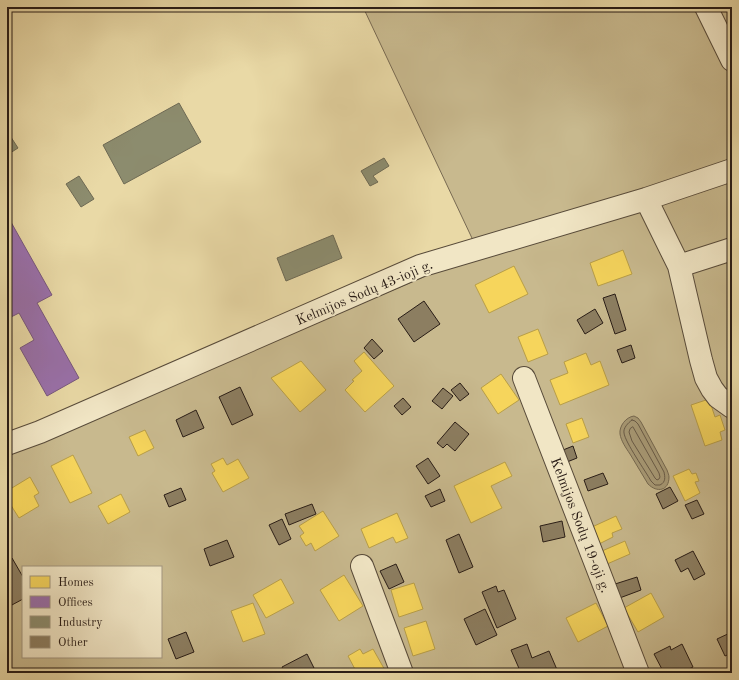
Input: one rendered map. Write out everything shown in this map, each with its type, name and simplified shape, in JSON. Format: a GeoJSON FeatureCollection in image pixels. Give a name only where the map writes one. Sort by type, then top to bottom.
{"type":"FeatureCollection","features":[{"type":"Feature","properties":{"kind":"street"},"geometry":{"type":"LineString","coordinates":[[709,8],[732,60]]}},
{"type":"Feature","properties":{"kind":"street","name":"Kelmijos Sodų 43-ioji g."},"geometry":{"type":"LineString","coordinates":[[7,444],[40,432],[420,266],[646,199],[732,170]]}},
{"type":"Feature","properties":{"kind":"street"},"geometry":{"type":"LineString","coordinates":[[646,199],[679,266],[700,360],[706,378],[718,397],[732,406]]}},
{"type":"Feature","properties":{"kind":"street"},"geometry":{"type":"LineString","coordinates":[[679,266],[732,249]]}},
{"type":"Feature","properties":{"kind":"street","name":"Kelmijos Sodų 19-oji g."},"geometry":{"type":"LineString","coordinates":[[524,378],[638,673]]}},
{"type":"Feature","properties":{"kind":"street"},"geometry":{"type":"LineString","coordinates":[[362,566],[402,673]]}},
{"type":"Feature","properties":{"kind":"shaded area"},"geometry":{"type":"Polygon","coordinates":[[[363,7],[732,7],[732,673],[8,673],[7,456],[479,253],[363,7]]]}},
{"type":"Feature","properties":{"kind":"water"},"geometry":{"type":"Polygon","coordinates":[[[634,416],[641,422],[667,470],[669,476],[665,488],[655,489],[648,484],[621,439],[620,431],[622,425],[628,418],[634,416]]]}},
{"type":"Feature","properties":{"kind":"building: Homes"},"geometry":{"type":"Polygon","coordinates":[[[623,250],[632,274],[598,286],[590,263],[623,250]]]}},
{"type":"Feature","properties":{"kind":"building: Homes"},"geometry":{"type":"Polygon","coordinates":[[[514,266],[528,294],[489,313],[475,285],[514,266]]]}},
{"type":"Feature","properties":{"kind":"building: Homes"},"geometry":{"type":"Polygon","coordinates":[[[538,329],[548,354],[528,362],[518,337],[538,329]]]}},
{"type":"Feature","properties":{"kind":"building: Homes"},"geometry":{"type":"Polygon","coordinates":[[[364,352],[394,386],[365,412],[345,390],[354,381],[352,380],[362,371],[354,361],[364,352]]]}},
{"type":"Feature","properties":{"kind":"building: Homes"},"geometry":{"type":"Polygon","coordinates":[[[586,353],[591,365],[600,361],[609,385],[560,405],[550,380],[568,373],[564,362],[586,353]]]}},
{"type":"Feature","properties":{"kind":"building: Homes"},"geometry":{"type":"Polygon","coordinates":[[[301,361],[326,390],[300,412],[271,378],[301,361]]]}},
{"type":"Feature","properties":{"kind":"building: Homes"},"geometry":{"type":"Polygon","coordinates":[[[501,374],[519,400],[498,414],[481,388],[501,374]]]}},
{"type":"Feature","properties":{"kind":"building: Homes"},"geometry":{"type":"Polygon","coordinates":[[[709,399],[715,417],[720,415],[725,430],[720,432],[722,440],[705,446],[691,405],[709,399]]]}},
{"type":"Feature","properties":{"kind":"building: Homes"},"geometry":{"type":"Polygon","coordinates":[[[582,418],[589,437],[573,443],[566,424],[582,418]]]}},
{"type":"Feature","properties":{"kind":"building: Homes"},"geometry":{"type":"Polygon","coordinates":[[[145,430],[154,448],[138,456],[129,437],[145,430]]]}},
{"type":"Feature","properties":{"kind":"building: Homes"},"geometry":{"type":"Polygon","coordinates":[[[73,455],[92,493],[70,503],[51,466],[73,455]]]}},
{"type":"Feature","properties":{"kind":"building: Homes"},"geometry":{"type":"Polygon","coordinates":[[[223,458],[227,465],[238,459],[249,478],[223,492],[212,473],[215,471],[211,464],[223,458]]]}},
{"type":"Feature","properties":{"kind":"building: Homes"},"geometry":{"type":"Polygon","coordinates":[[[505,462],[512,476],[491,486],[502,508],[471,523],[454,486],[505,462]]]}},
{"type":"Feature","properties":{"kind":"building: Homes"},"geometry":{"type":"Polygon","coordinates":[[[689,469],[692,474],[696,473],[699,481],[695,482],[700,493],[685,501],[673,476],[689,469]]]}},
{"type":"Feature","properties":{"kind":"building: Homes"},"geometry":{"type":"Polygon","coordinates":[[[30,477],[39,493],[34,496],[39,506],[19,518],[7,499],[7,491],[30,477]]]}},
{"type":"Feature","properties":{"kind":"building: Homes"},"geometry":{"type":"Polygon","coordinates":[[[121,494],[130,512],[108,524],[98,506],[121,494]]]}},
{"type":"Feature","properties":{"kind":"building: Homes"},"geometry":{"type":"Polygon","coordinates":[[[323,511],[339,536],[315,551],[311,543],[306,546],[300,536],[304,533],[299,526],[323,511]]]}},
{"type":"Feature","properties":{"kind":"building: Homes"},"geometry":{"type":"Polygon","coordinates":[[[397,513],[408,538],[396,543],[393,537],[369,548],[361,529],[397,513]]]}},
{"type":"Feature","properties":{"kind":"building: Homes"},"geometry":{"type":"Polygon","coordinates":[[[616,516],[622,529],[612,533],[613,537],[599,544],[592,527],[616,516]]]}},
{"type":"Feature","properties":{"kind":"building: Homes"},"geometry":{"type":"Polygon","coordinates":[[[625,541],[630,554],[607,564],[602,551],[625,541]]]}},
{"type":"Feature","properties":{"kind":"building: Homes"},"geometry":{"type":"Polygon","coordinates":[[[344,575],[363,606],[339,621],[320,590],[344,575]]]}},
{"type":"Feature","properties":{"kind":"building: Homes"},"geometry":{"type":"Polygon","coordinates":[[[281,579],[294,603],[266,618],[253,595],[281,579]]]}},
{"type":"Feature","properties":{"kind":"building: Homes"},"geometry":{"type":"Polygon","coordinates":[[[414,583],[423,609],[399,617],[391,590],[414,583]]]}},
{"type":"Feature","properties":{"kind":"building: Homes"},"geometry":{"type":"Polygon","coordinates":[[[651,593],[664,617],[638,632],[624,608],[651,593]]]}},
{"type":"Feature","properties":{"kind":"building: Homes"},"geometry":{"type":"Polygon","coordinates":[[[253,603],[265,634],[243,642],[231,611],[253,603]]]}},
{"type":"Feature","properties":{"kind":"building: Homes"},"geometry":{"type":"Polygon","coordinates":[[[596,603],[608,626],[578,642],[566,618],[596,603]]]}},
{"type":"Feature","properties":{"kind":"building: Homes"},"geometry":{"type":"Polygon","coordinates":[[[426,621],[435,649],[413,656],[404,628],[426,621]]]}},
{"type":"Feature","properties":{"kind":"building: Homes"},"geometry":{"type":"Polygon","coordinates":[[[360,649],[363,654],[373,649],[386,672],[366,673],[365,670],[357,673],[348,656],[360,649]]]}},
{"type":"Feature","properties":{"kind":"building: Offices"},"geometry":{"type":"Polygon","coordinates":[[[7,215],[52,295],[37,303],[79,378],[47,396],[20,348],[34,340],[19,313],[7,319],[7,215]]]}},
{"type":"Feature","properties":{"kind":"building: Industry"},"geometry":{"type":"Polygon","coordinates":[[[179,103],[201,142],[124,184],[103,145],[179,103]]]}},
{"type":"Feature","properties":{"kind":"building: Industry"},"geometry":{"type":"Polygon","coordinates":[[[7,131],[18,148],[7,155],[7,131]]]}},
{"type":"Feature","properties":{"kind":"building: Industry"},"geometry":{"type":"Polygon","coordinates":[[[384,158],[389,166],[373,176],[378,182],[370,186],[361,171],[384,158]]]}},
{"type":"Feature","properties":{"kind":"building: Industry"},"geometry":{"type":"Polygon","coordinates":[[[79,176],[94,199],[81,207],[66,184],[79,176]]]}},
{"type":"Feature","properties":{"kind":"building: Industry"},"geometry":{"type":"Polygon","coordinates":[[[333,235],[342,258],[286,281],[277,258],[333,235]]]}},
{"type":"Feature","properties":{"kind":"building: Other"},"geometry":{"type":"Polygon","coordinates":[[[615,294],[626,330],[615,334],[603,298],[615,294]]]}},
{"type":"Feature","properties":{"kind":"building: Other"},"geometry":{"type":"Polygon","coordinates":[[[424,301],[440,324],[414,342],[398,319],[424,301]]]}},
{"type":"Feature","properties":{"kind":"building: Other"},"geometry":{"type":"Polygon","coordinates":[[[595,309],[603,323],[585,334],[577,320],[595,309]]]}},
{"type":"Feature","properties":{"kind":"building: Other"},"geometry":{"type":"Polygon","coordinates":[[[372,339],[383,351],[374,359],[364,348],[372,339]]]}},
{"type":"Feature","properties":{"kind":"building: Other"},"geometry":{"type":"Polygon","coordinates":[[[631,345],[635,358],[622,363],[617,350],[631,345]]]}},
{"type":"Feature","properties":{"kind":"building: Other"},"geometry":{"type":"Polygon","coordinates":[[[460,383],[469,394],[460,401],[451,390],[460,383]]]}},
{"type":"Feature","properties":{"kind":"building: Other"},"geometry":{"type":"Polygon","coordinates":[[[240,387],[253,415],[232,425],[219,397],[240,387]]]}},
{"type":"Feature","properties":{"kind":"building: Other"},"geometry":{"type":"Polygon","coordinates":[[[443,388],[453,396],[442,409],[432,401],[443,388]]]}},
{"type":"Feature","properties":{"kind":"building: Other"},"geometry":{"type":"Polygon","coordinates":[[[403,398],[411,407],[402,415],[394,406],[403,398]]]}},
{"type":"Feature","properties":{"kind":"building: Other"},"geometry":{"type":"Polygon","coordinates":[[[196,410],[204,428],[183,437],[176,420],[196,410]]]}},
{"type":"Feature","properties":{"kind":"building: Other"},"geometry":{"type":"Polygon","coordinates":[[[455,422],[469,434],[455,451],[447,444],[443,448],[437,443],[455,422]]]}},
{"type":"Feature","properties":{"kind":"building: Other"},"geometry":{"type":"Polygon","coordinates":[[[573,446],[577,458],[567,462],[563,450],[573,446]]]}},
{"type":"Feature","properties":{"kind":"building: Other"},"geometry":{"type":"Polygon","coordinates":[[[428,458],[440,476],[428,484],[416,466],[428,458]]]}},
{"type":"Feature","properties":{"kind":"building: Other"},"geometry":{"type":"Polygon","coordinates":[[[603,473],[608,484],[588,491],[584,480],[603,473]]]}},
{"type":"Feature","properties":{"kind":"building: Other"},"geometry":{"type":"Polygon","coordinates":[[[670,487],[678,501],[663,509],[656,494],[670,487]]]}},
{"type":"Feature","properties":{"kind":"building: Other"},"geometry":{"type":"Polygon","coordinates":[[[181,488],[186,500],[169,507],[164,495],[181,488]]]}},
{"type":"Feature","properties":{"kind":"building: Other"},"geometry":{"type":"Polygon","coordinates":[[[440,489],[445,501],[431,507],[425,496],[440,489]]]}},
{"type":"Feature","properties":{"kind":"building: Other"},"geometry":{"type":"Polygon","coordinates":[[[697,500],[704,514],[692,519],[685,505],[697,500]]]}},
{"type":"Feature","properties":{"kind":"building: Other"},"geometry":{"type":"Polygon","coordinates":[[[312,504],[316,514],[289,525],[285,514],[312,504]]]}},
{"type":"Feature","properties":{"kind":"building: Other"},"geometry":{"type":"Polygon","coordinates":[[[282,519],[291,539],[279,545],[269,525],[282,519]]]}},
{"type":"Feature","properties":{"kind":"building: Other"},"geometry":{"type":"Polygon","coordinates":[[[562,521],[565,537],[543,542],[540,526],[562,521]]]}},
{"type":"Feature","properties":{"kind":"building: Other"},"geometry":{"type":"Polygon","coordinates":[[[459,534],[473,567],[459,573],[446,540],[459,534]]]}},
{"type":"Feature","properties":{"kind":"building: Other"},"geometry":{"type":"Polygon","coordinates":[[[227,540],[234,557],[210,566],[204,549],[227,540]]]}},
{"type":"Feature","properties":{"kind":"building: Other"},"geometry":{"type":"Polygon","coordinates":[[[693,551],[705,574],[694,580],[688,568],[681,572],[675,560],[693,551]]]}},
{"type":"Feature","properties":{"kind":"building: Other"},"geometry":{"type":"Polygon","coordinates":[[[12,558],[22,575],[22,600],[10,606],[7,601],[7,561],[12,558]]]}},
{"type":"Feature","properties":{"kind":"building: Other"},"geometry":{"type":"Polygon","coordinates":[[[396,564],[404,582],[389,589],[380,571],[396,564]]]}},
{"type":"Feature","properties":{"kind":"building: Other"},"geometry":{"type":"Polygon","coordinates":[[[637,577],[641,590],[617,599],[612,585],[637,577]]]}},
{"type":"Feature","properties":{"kind":"building: Other"},"geometry":{"type":"Polygon","coordinates":[[[496,586],[498,592],[504,590],[516,619],[497,628],[482,592],[496,586]]]}},
{"type":"Feature","properties":{"kind":"building: Other"},"geometry":{"type":"Polygon","coordinates":[[[485,609],[497,635],[476,645],[464,619],[485,609]]]}},
{"type":"Feature","properties":{"kind":"building: Other"},"geometry":{"type":"Polygon","coordinates":[[[186,632],[194,652],[176,659],[168,639],[186,632]]]}},
{"type":"Feature","properties":{"kind":"building: Other"},"geometry":{"type":"Polygon","coordinates":[[[732,632],[732,653],[725,656],[717,639],[732,632]]]}},
{"type":"Feature","properties":{"kind":"building: Other"},"geometry":{"type":"Polygon","coordinates":[[[527,644],[532,658],[549,651],[558,672],[521,673],[511,650],[527,644]]]}},
{"type":"Feature","properties":{"kind":"building: Other"},"geometry":{"type":"Polygon","coordinates":[[[682,644],[693,667],[681,673],[664,673],[654,654],[670,646],[671,650],[682,644]]]}},
{"type":"Feature","properties":{"kind":"building: Other"},"geometry":{"type":"Polygon","coordinates":[[[307,654],[314,668],[304,673],[285,673],[282,667],[307,654]]]}}]}
